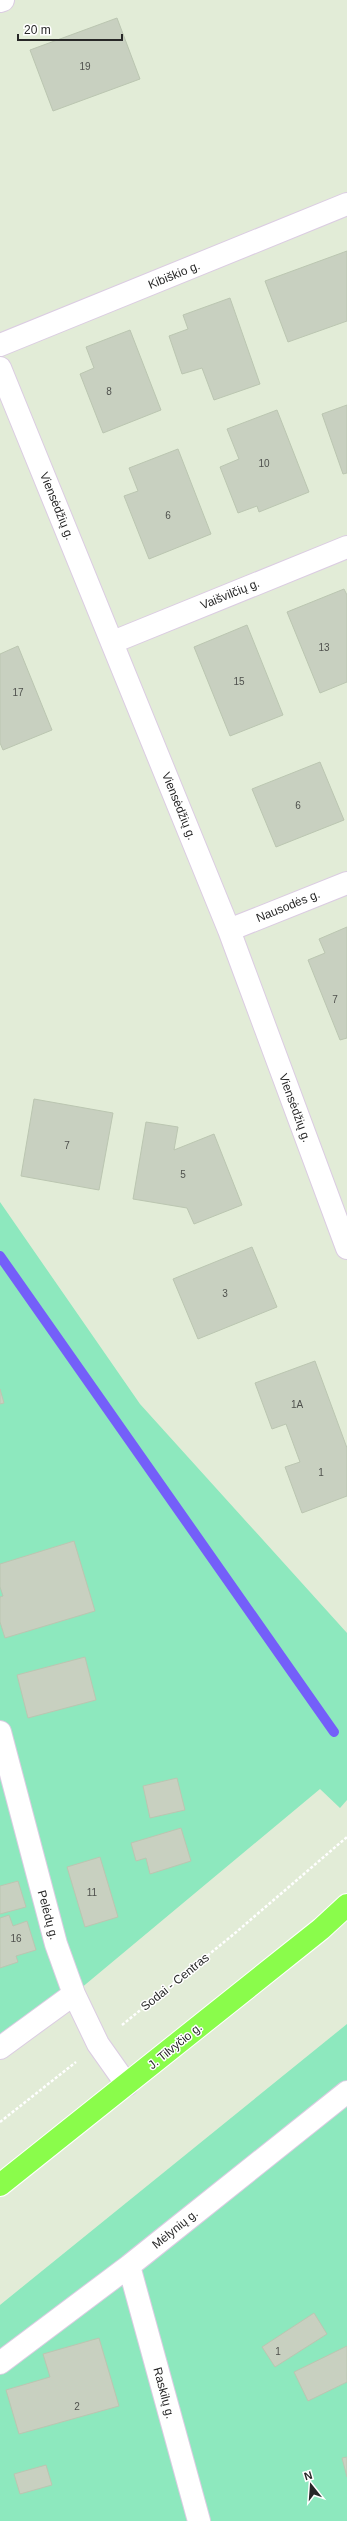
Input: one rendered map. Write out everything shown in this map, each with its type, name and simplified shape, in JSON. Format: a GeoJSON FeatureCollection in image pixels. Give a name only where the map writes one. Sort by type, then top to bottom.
{"type":"FeatureCollection","features":[{"type":"Feature","properties":{"kind":"main road","name":"J. Tilvyčio g."},"geometry":{"type":"LineString","coordinates":[[0,2185],[127,2085],[347,1905]]}},
{"type":"Feature","properties":{"kind":"street","name":"Kibiškio g."},"geometry":{"type":"LineString","coordinates":[[0,345],[347,204]]}},
{"type":"Feature","properties":{"kind":"street","name":"Viensėdžių g."},"geometry":{"type":"LineString","coordinates":[[0,368],[113,642],[229,930],[347,1248]]}},
{"type":"Feature","properties":{"kind":"street","name":"Vaišvilčių g."},"geometry":{"type":"LineString","coordinates":[[113,642],[347,547]]}},
{"type":"Feature","properties":{"kind":"street","name":"Nausodės g."},"geometry":{"type":"LineString","coordinates":[[229,930],[347,883]]}},
{"type":"Feature","properties":{"kind":"street","name":"Pelėdų g."},"geometry":{"type":"LineString","coordinates":[[0,1732],[56,1944],[74,1994],[98,2044],[127,2085]]}},
{"type":"Feature","properties":{"kind":"street"},"geometry":{"type":"LineString","coordinates":[[0,2048],[74,1994]]}},
{"type":"Feature","properties":{"kind":"street","name":"Mėlynių g."},"geometry":{"type":"LineString","coordinates":[[0,2363],[129,2266],[347,2092]]}},
{"type":"Feature","properties":{"kind":"street","name":"Raskilų g."},"geometry":{"type":"LineString","coordinates":[[129,2266],[199,2521]]}},
{"type":"Feature","properties":{"kind":"path","name":"Sodai - Centras"},"geometry":{"type":"LineString","coordinates":[[0,2122],[234,1934],[347,1837]]}},
{"type":"Feature","properties":{"kind":"green space"},"geometry":{"type":"Polygon","coordinates":[[[0,1202],[140,1404],[347,1633],[347,1800],[340,1808],[320,1789],[74,1994],[0,2050],[0,1202]]]}},
{"type":"Feature","properties":{"kind":"green space"},"geometry":{"type":"Polygon","coordinates":[[[347,2024],[347,2521],[0,2521],[0,2305],[347,2024]]]}},
{"type":"Feature","properties":{"kind":"building"},"geometry":{"type":"Polygon","coordinates":[[[117,18],[140,79],[53,111],[30,50],[117,18]]]}},
{"type":"Feature","properties":{"kind":"building"},"geometry":{"type":"Polygon","coordinates":[[[347,251],[347,321],[288,342],[265,281],[347,251]]]}},
{"type":"Feature","properties":{"kind":"building"},"geometry":{"type":"Polygon","coordinates":[[[230,298],[260,384],[214,400],[202,368],[182,374],[169,336],[188,329],[183,315],[230,298]]]}},
{"type":"Feature","properties":{"kind":"building"},"geometry":{"type":"Polygon","coordinates":[[[130,330],[161,410],[103,433],[80,374],[94,368],[86,347],[130,330]]]}},
{"type":"Feature","properties":{"kind":"building"},"geometry":{"type":"Polygon","coordinates":[[[347,405],[347,473],[343,474],[322,414],[347,405]]]}},
{"type":"Feature","properties":{"kind":"building"},"geometry":{"type":"Polygon","coordinates":[[[277,410],[309,492],[259,512],[257,506],[238,513],[220,467],[239,459],[227,429],[277,410]]]}},
{"type":"Feature","properties":{"kind":"building"},"geometry":{"type":"Polygon","coordinates":[[[178,449],[211,534],[149,559],[124,496],[138,491],[129,468],[178,449]]]}},
{"type":"Feature","properties":{"kind":"building"},"geometry":{"type":"Polygon","coordinates":[[[344,589],[347,595],[347,682],[320,693],[287,612],[344,589]]]}},
{"type":"Feature","properties":{"kind":"building"},"geometry":{"type":"Polygon","coordinates":[[[247,625],[283,715],[230,736],[194,647],[247,625]]]}},
{"type":"Feature","properties":{"kind":"building"},"geometry":{"type":"Polygon","coordinates":[[[18,646],[52,730],[3,750],[0,743],[0,654],[18,646]]]}},
{"type":"Feature","properties":{"kind":"building"},"geometry":{"type":"Polygon","coordinates":[[[320,762],[344,820],[276,847],[252,789],[320,762]]]}},
{"type":"Feature","properties":{"kind":"building"},"geometry":{"type":"Polygon","coordinates":[[[347,927],[347,1038],[340,1040],[308,960],[325,953],[319,939],[347,927]]]}},
{"type":"Feature","properties":{"kind":"building"},"geometry":{"type":"Polygon","coordinates":[[[34,1099],[113,1113],[99,1190],[21,1176],[34,1099]]]}},
{"type":"Feature","properties":{"kind":"building"},"geometry":{"type":"Polygon","coordinates":[[[146,1122],[178,1127],[174,1150],[214,1134],[242,1205],[194,1224],[187,1208],[133,1199],[146,1122]]]}},
{"type":"Feature","properties":{"kind":"building"},"geometry":{"type":"Polygon","coordinates":[[[252,1247],[277,1307],[198,1339],[173,1279],[252,1247]]]}},
{"type":"Feature","properties":{"kind":"building"},"geometry":{"type":"Polygon","coordinates":[[[315,1361],[347,1448],[347,1496],[302,1513],[285,1467],[300,1462],[286,1424],[272,1429],[255,1383],[315,1361]]]}},
{"type":"Feature","properties":{"kind":"building"},"geometry":{"type":"Polygon","coordinates":[[[0,1389],[4,1403],[0,1404],[0,1389]]]}},
{"type":"Feature","properties":{"kind":"building"},"geometry":{"type":"Polygon","coordinates":[[[74,1541],[95,1611],[5,1638],[0,1622],[0,1597],[3,1596],[0,1587],[0,1564],[74,1541]]]}},
{"type":"Feature","properties":{"kind":"building"},"geometry":{"type":"Polygon","coordinates":[[[85,1657],[96,1700],[28,1718],[17,1675],[85,1657]]]}},
{"type":"Feature","properties":{"kind":"building"},"geometry":{"type":"Polygon","coordinates":[[[177,1778],[185,1810],[150,1818],[143,1786],[177,1778]]]}},
{"type":"Feature","properties":{"kind":"building"},"geometry":{"type":"Polygon","coordinates":[[[181,1828],[191,1861],[150,1874],[146,1858],[136,1861],[131,1843],[181,1828]]]}},
{"type":"Feature","properties":{"kind":"building"},"geometry":{"type":"Polygon","coordinates":[[[100,1857],[118,1917],[85,1927],[67,1867],[100,1857]]]}},
{"type":"Feature","properties":{"kind":"building"},"geometry":{"type":"Polygon","coordinates":[[[18,1881],[26,1907],[0,1914],[0,1886],[18,1881]]]}},
{"type":"Feature","properties":{"kind":"building"},"geometry":{"type":"Polygon","coordinates":[[[9,1915],[13,1926],[27,1921],[36,1950],[16,1956],[18,1962],[0,1968],[0,1918],[9,1915]]]}},
{"type":"Feature","properties":{"kind":"building"},"geometry":{"type":"Polygon","coordinates":[[[314,2313],[327,2334],[275,2367],[262,2347],[314,2313]]]}},
{"type":"Feature","properties":{"kind":"building"},"geometry":{"type":"Polygon","coordinates":[[[99,2338],[119,2406],[19,2434],[6,2390],[50,2377],[43,2354],[99,2338]]]}},
{"type":"Feature","properties":{"kind":"building"},"geometry":{"type":"Polygon","coordinates":[[[347,2346],[347,2382],[308,2401],[294,2372],[347,2346]]]}},
{"type":"Feature","properties":{"kind":"building"},"geometry":{"type":"Polygon","coordinates":[[[347,2457],[347,2477],[342,2458],[347,2457]]]}},
{"type":"Feature","properties":{"kind":"building"},"geometry":{"type":"Polygon","coordinates":[[[46,2465],[52,2485],[20,2494],[14,2474],[46,2465]]]}},
{"type":"Feature","properties":{"kind":"waterway"},"geometry":{"type":"LineString","coordinates":[[0,1256],[334,1732]]}}]}
